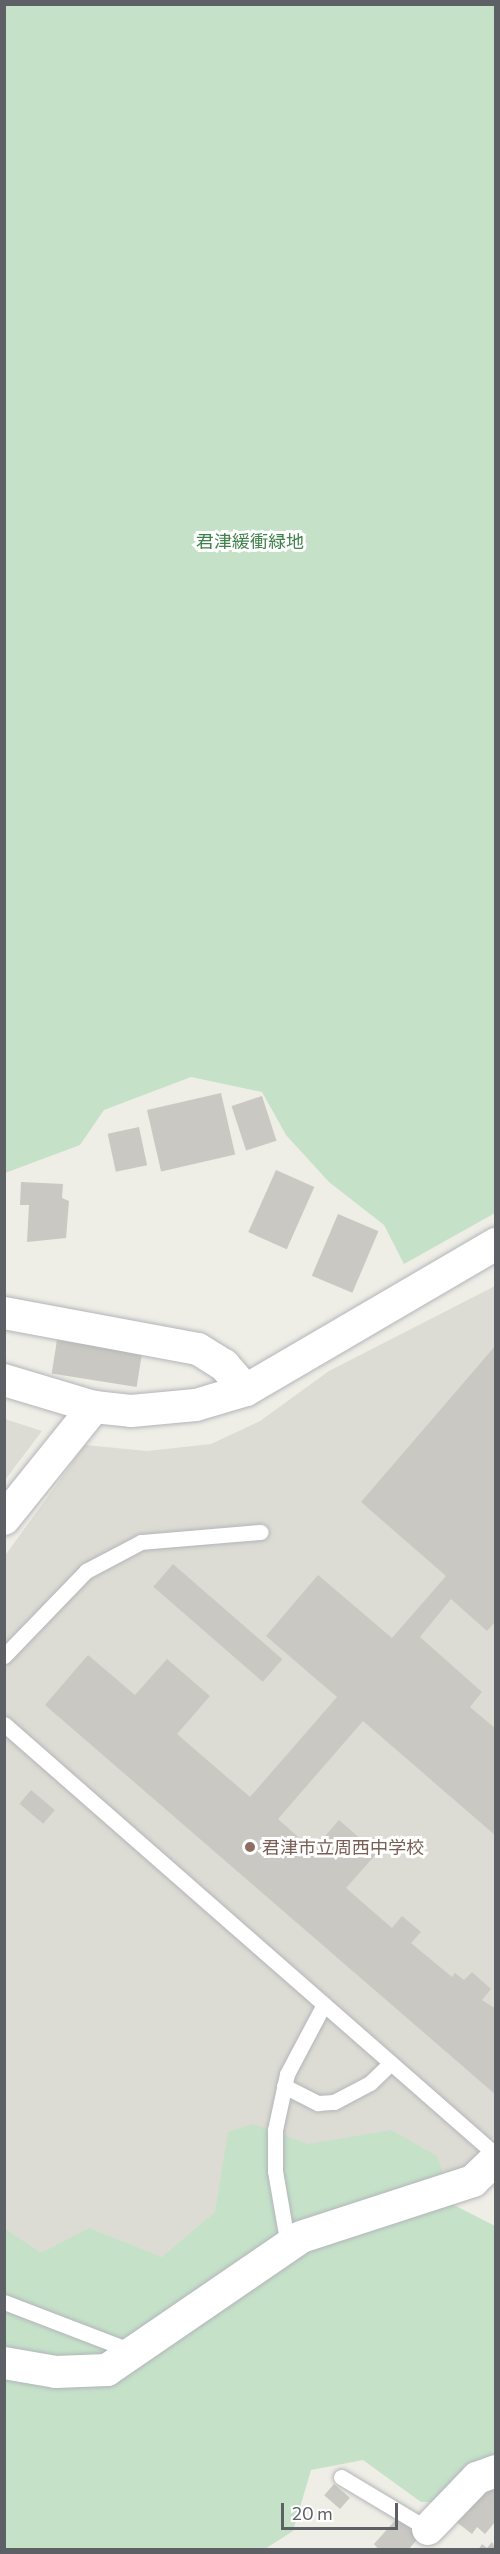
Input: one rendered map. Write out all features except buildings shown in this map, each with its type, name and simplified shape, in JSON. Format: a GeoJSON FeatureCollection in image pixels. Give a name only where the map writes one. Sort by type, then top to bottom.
{"type":"FeatureCollection","features":[{"type":"Feature","properties":{"kind":"street"},"geometry":{"type":"LineString","coordinates":[[4,1380],[94,1407],[131,1412],[196,1405],[246,1389],[495,1244]]}},
{"type":"Feature","properties":{"kind":"street"},"geometry":{"type":"LineString","coordinates":[[4,1313],[198,1349],[225,1365],[246,1389]]}},
{"type":"Feature","properties":{"kind":"street"},"geometry":{"type":"LineString","coordinates":[[4,1519],[94,1407]]}},
{"type":"Feature","properties":{"kind":"street"},"geometry":{"type":"LineString","coordinates":[[4,2363],[56,2372],[107,2370],[288,2246],[473,2181],[495,2160]]}},
{"type":"Feature","properties":{"kind":"street"},"geometry":{"type":"LineString","coordinates":[[428,2529],[477,2478],[495,2471]]}},
{"type":"Feature","properties":{"kind":"lane"},"geometry":{"type":"LineString","coordinates":[[4,1656],[86,1571],[141,1542],[261,1532]]}},
{"type":"Feature","properties":{"kind":"lane"},"geometry":{"type":"LineString","coordinates":[[4,1724],[495,2155]]}},
{"type":"Feature","properties":{"kind":"lane"},"geometry":{"type":"LineString","coordinates":[[288,2246],[275,2171],[284,2086],[324,2004]]}},
{"type":"Feature","properties":{"kind":"lane"},"geometry":{"type":"LineString","coordinates":[[284,2086],[318,2103],[334,2102],[370,2083],[391,2062]]}},
{"type":"Feature","properties":{"kind":"lane"},"geometry":{"type":"LineString","coordinates":[[4,2302],[134,2352]]}},
{"type":"Feature","properties":{"kind":"lane"},"geometry":{"type":"LineString","coordinates":[[341,2477],[428,2529]]}},
{"type":"Feature","properties":{"kind":"shaded area","name":"君津市立周西中学校"},"geometry":{"type":"Polygon","coordinates":[[[495,1286],[495,2136],[391,2250],[5,2283],[4,1557],[85,1445],[147,1451],[211,1444],[260,1421],[329,1371],[495,1286]]]}},
{"type":"Feature","properties":{"kind":"shaded area"},"geometry":{"type":"Polygon","coordinates":[[[4,1419],[42,1431],[5,1480],[4,1419]]]}},
{"type":"Feature","properties":{"kind":"green space","name":"君津緩衝緑地"},"geometry":{"type":"Polygon","coordinates":[[[5,4],[495,5],[495,1213],[404,1264],[384,1225],[329,1182],[286,1135],[262,1092],[191,1077],[104,1110],[80,1145],[5,1173],[5,4]]]}},
{"type":"Feature","properties":{"kind":"green space"},"geometry":{"type":"Polygon","coordinates":[[[253,2124],[308,2144],[391,2130],[437,2156],[454,2205],[495,2226],[495,2459],[436,2502],[421,2502],[363,2460],[311,2470],[293,2531],[265,2549],[5,2549],[4,2228],[41,2253],[89,2228],[162,2257],[215,2212],[228,2132],[253,2124]]]}},
{"type":"Feature","properties":{"kind":"place","name":"君津市立周西中学校"},"geometry":{"type":"Point","coordinates":[250,1847]}}]}
